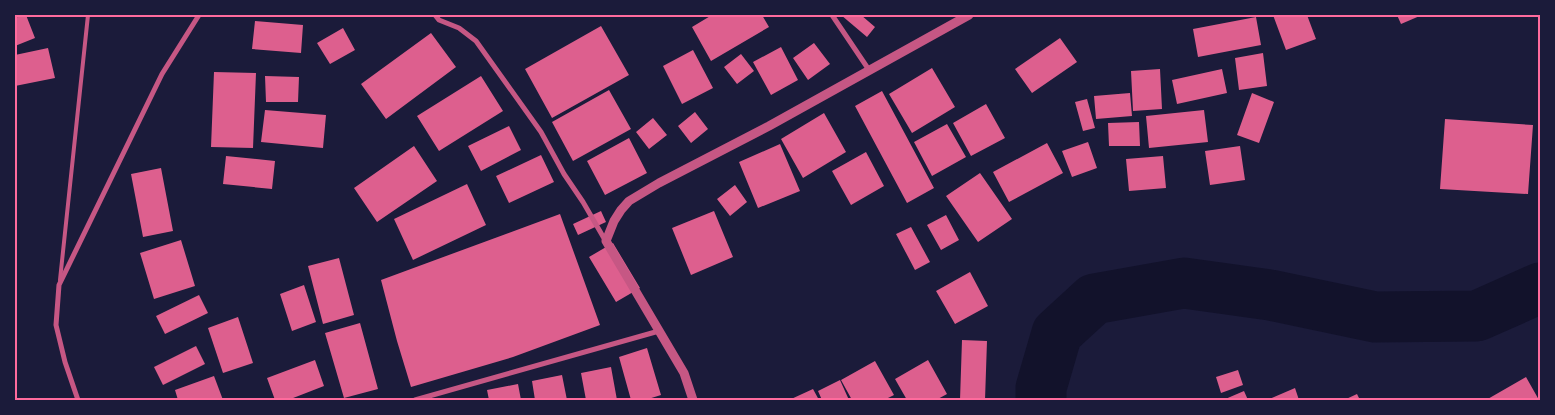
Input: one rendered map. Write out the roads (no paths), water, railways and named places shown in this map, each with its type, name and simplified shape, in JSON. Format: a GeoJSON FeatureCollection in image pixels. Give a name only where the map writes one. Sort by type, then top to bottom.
{"type":"FeatureCollection","features":[{"type":"Feature","properties":{"kind":"street"},"geometry":{"type":"LineString","coordinates":[[78,400],[65,362],[56,326],[59,285],[162,74],[199,15]]}},
{"type":"Feature","properties":{"kind":"street"},"geometry":{"type":"LineString","coordinates":[[435,15],[439,20],[459,28],[476,41],[541,132],[564,174],[584,202],[684,373],[693,400]]}},
{"type":"Feature","properties":{"kind":"street"},"geometry":{"type":"LineString","coordinates":[[832,15],[869,70]]}},
{"type":"Feature","properties":{"kind":"street"},"geometry":{"type":"LineString","coordinates":[[606,241],[620,210],[629,201],[970,15]]}},
{"type":"Feature","properties":{"kind":"street"},"geometry":{"type":"LineString","coordinates":[[415,400],[660,331]]}},
{"type":"Feature","properties":{"kind":"lane"},"geometry":{"type":"LineString","coordinates":[[59,285],[88,15]]}},
{"type":"Feature","properties":{"kind":"waterway"},"geometry":{"type":"LineString","coordinates":[[1041,400],[1041,388],[1057,333],[1094,299],[1184,283],[1270,295],[1375,317],[1477,316],[1540,288]]}}]}
